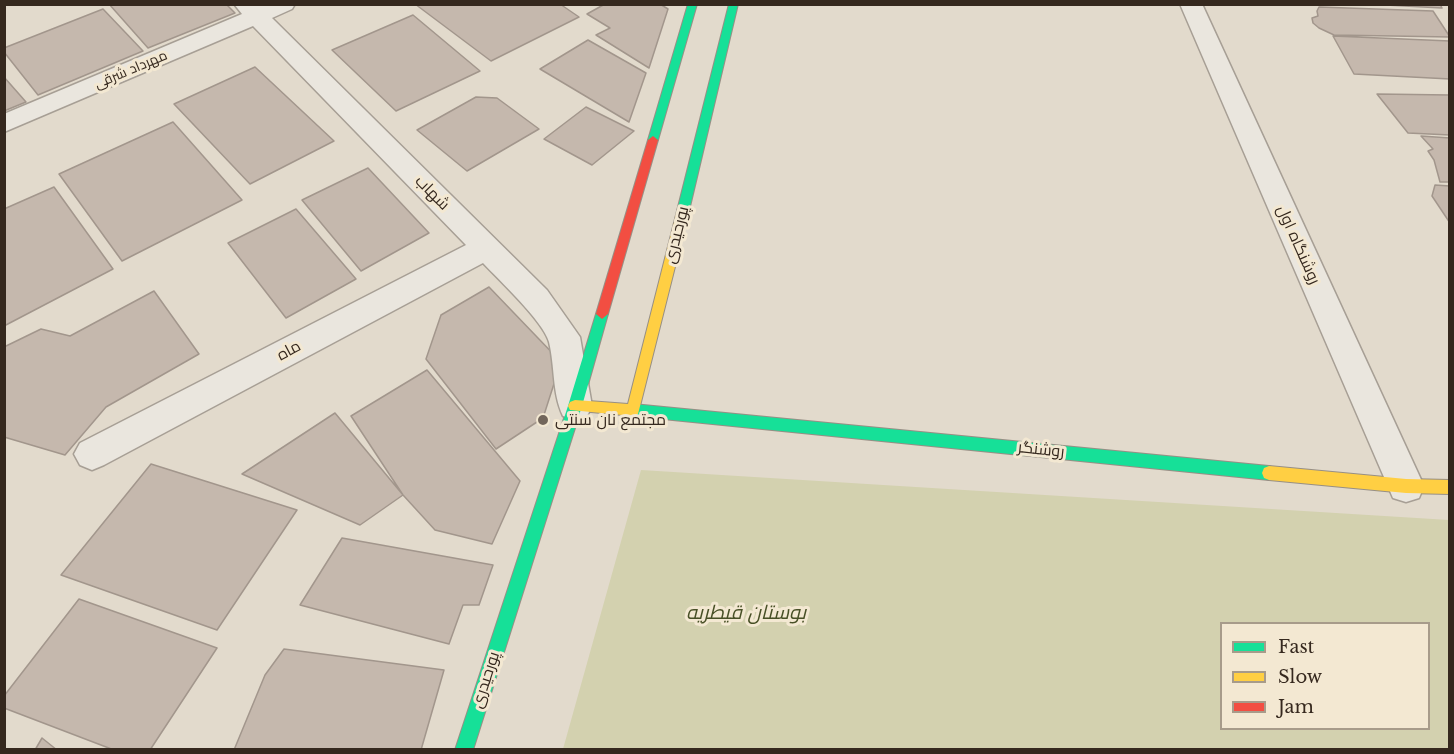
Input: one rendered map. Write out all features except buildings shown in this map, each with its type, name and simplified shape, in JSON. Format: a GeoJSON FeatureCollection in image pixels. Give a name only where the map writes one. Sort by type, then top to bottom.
{"type":"FeatureCollection","features":[{"type":"Feature","properties":{"kind":"main road","name":"پورحیدری"},"geometry":{"type":"LineString","coordinates":[[464,750],[575,405],[693,4]]}},
{"type":"Feature","properties":{"kind":"main road","name":"پورحیدری"},"geometry":{"type":"LineString","coordinates":[[633,410],[734,4]]}},
{"type":"Feature","properties":{"kind":"main road"},"geometry":{"type":"LineString","coordinates":[[575,405],[633,410]]}},
{"type":"Feature","properties":{"kind":"main road","name":"روشنگر"},"geometry":{"type":"LineString","coordinates":[[633,410],[1406,486],[1449,487]]}},
{"type":"Feature","properties":{"kind":"street","name":"مهرداد شرقی"},"geometry":{"type":"LineString","coordinates":[[4,124],[251,10],[284,4]]}},
{"type":"Feature","properties":{"kind":"street","name":"روشنگاه اول"},"geometry":{"type":"LineString","coordinates":[[1191,4],[1406,486]]}},
{"type":"Feature","properties":{"kind":"street","name":"شهاب"},"geometry":{"type":"LineString","coordinates":[[251,10],[536,298],[564,337],[575,405]]}},
{"type":"Feature","properties":{"kind":"street","name":"ماه"},"geometry":{"type":"LineString","coordinates":[[92,454],[486,248]]}},
{"type":"Feature","properties":{"kind":"green space","name":"بوستان قیطریه"},"geometry":{"type":"Polygon","coordinates":[[[641,470],[1449,520],[1449,749],[563,749],[641,470]]]}},
{"type":"Feature","properties":{"kind":"traffic: fast"},"geometry":{"type":"LineString","coordinates":[[653,140],[693,4]]}},
{"type":"Feature","properties":{"kind":"traffic: fast"},"geometry":{"type":"LineString","coordinates":[[682,215],[734,4]]}},
{"type":"Feature","properties":{"kind":"traffic: fast"},"geometry":{"type":"LineString","coordinates":[[464,750],[575,406],[602,314]]}},
{"type":"Feature","properties":{"kind":"traffic: fast"},"geometry":{"type":"LineString","coordinates":[[633,410],[1269,473]]}},
{"type":"Feature","properties":{"kind":"traffic: slow"},"geometry":{"type":"LineString","coordinates":[[575,406],[633,410],[682,215]]}},
{"type":"Feature","properties":{"kind":"traffic: slow"},"geometry":{"type":"LineString","coordinates":[[1269,473],[1406,486],[1450,487]]}},
{"type":"Feature","properties":{"kind":"traffic: jam"},"geometry":{"type":"LineString","coordinates":[[602,314],[653,140]]}},
{"type":"Feature","properties":{"kind":"place","name":"مجتمع نان سنتی"},"geometry":{"type":"Point","coordinates":[543,420]}}]}
